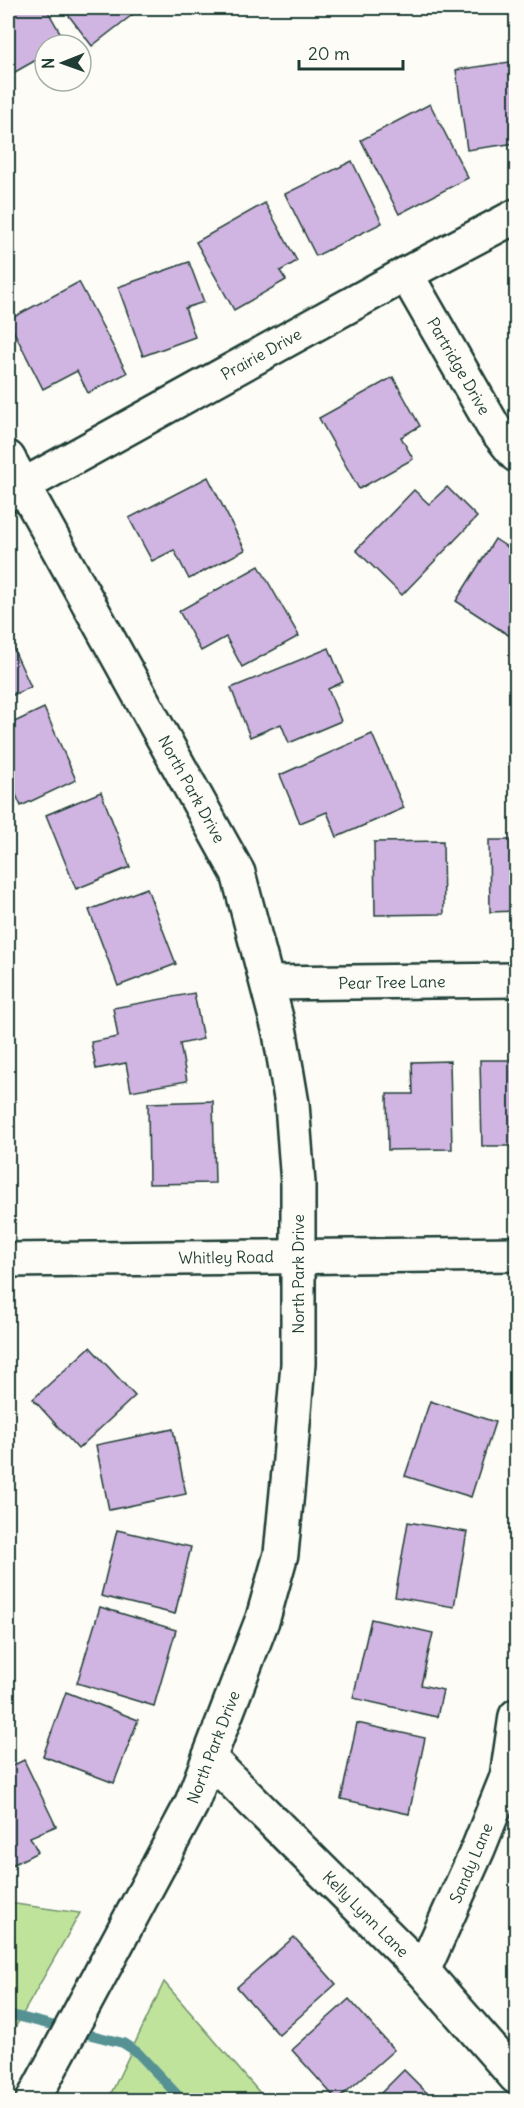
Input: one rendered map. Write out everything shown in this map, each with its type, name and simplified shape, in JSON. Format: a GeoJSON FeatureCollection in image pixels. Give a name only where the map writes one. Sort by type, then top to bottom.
{"type":"FeatureCollection","features":[{"type":"Feature","properties":{"kind":"street","name":"Prairie Drive"},"geometry":{"type":"LineString","coordinates":[[13,479],[516,216]]}},
{"type":"Feature","properties":{"kind":"street","name":"Partridge Drive"},"geometry":{"type":"LineString","coordinates":[[406,274],[493,426],[516,455]]}},
{"type":"Feature","properties":{"kind":"street","name":"North Park Drive"},"geometry":{"type":"LineString","coordinates":[[13,479],[238,873],[268,983],[292,1104],[298,1184],[298,1364],[281,1554],[263,1618],[191,1804],[33,2100]]}},
{"type":"Feature","properties":{"kind":"street","name":"Pear Tree Lane"},"geometry":{"type":"LineString","coordinates":[[268,983],[516,980]]}},
{"type":"Feature","properties":{"kind":"street","name":"Whitley Road"},"geometry":{"type":"LineString","coordinates":[[8,1260],[516,1254]]}},
{"type":"Feature","properties":{"kind":"street","name":"Sandy Lane"},"geometry":{"type":"LineString","coordinates":[[423,1971],[478,1849],[507,1777],[516,1716]]}},
{"type":"Feature","properties":{"kind":"street","name":"Kelly Lynn Lane"},"geometry":{"type":"LineString","coordinates":[[209,1758],[423,1971],[516,2077]]}},
{"type":"Feature","properties":{"kind":"green space"},"geometry":{"type":"Polygon","coordinates":[[[8,1903],[80,1913],[8,2040],[8,1903]]]}},
{"type":"Feature","properties":{"kind":"green space"},"geometry":{"type":"Polygon","coordinates":[[[164,1982],[266,2100],[108,2100],[164,1982]]]}},
{"type":"Feature","properties":{"kind":"building"},"geometry":{"type":"Polygon","coordinates":[[[8,8],[46,8],[60,33],[33,33],[33,62],[8,76],[8,8]]]}},
{"type":"Feature","properties":{"kind":"building"},"geometry":{"type":"Polygon","coordinates":[[[63,8],[141,8],[93,45],[93,33],[82,33],[63,8]]]}},
{"type":"Feature","properties":{"kind":"building"},"geometry":{"type":"Polygon","coordinates":[[[516,61],[516,143],[467,150],[456,70],[516,61]]]}},
{"type":"Feature","properties":{"kind":"building"},"geometry":{"type":"Polygon","coordinates":[[[430,104],[468,178],[399,214],[361,140],[430,104]]]}},
{"type":"Feature","properties":{"kind":"building"},"geometry":{"type":"Polygon","coordinates":[[[352,161],[382,223],[316,256],[285,194],[352,161]]]}},
{"type":"Feature","properties":{"kind":"building"},"geometry":{"type":"Polygon","coordinates":[[[265,203],[297,261],[280,271],[286,280],[234,310],[196,242],[265,203]]]}},
{"type":"Feature","properties":{"kind":"building"},"geometry":{"type":"Polygon","coordinates":[[[189,262],[204,302],[185,308],[195,337],[143,356],[118,287],[189,262]]]}},
{"type":"Feature","properties":{"kind":"building"},"geometry":{"type":"Polygon","coordinates":[[[79,282],[127,373],[88,393],[77,371],[43,389],[8,320],[79,282]]]}},
{"type":"Feature","properties":{"kind":"building"},"geometry":{"type":"Polygon","coordinates":[[[393,377],[420,426],[401,437],[413,459],[359,489],[319,418],[393,377]]]}},
{"type":"Feature","properties":{"kind":"building"},"geometry":{"type":"Polygon","coordinates":[[[208,477],[245,550],[189,579],[174,550],[152,561],[129,518],[208,477]]]}},
{"type":"Feature","properties":{"kind":"building"},"geometry":{"type":"Polygon","coordinates":[[[447,487],[477,517],[402,595],[356,550],[414,490],[429,504],[447,487]]]}},
{"type":"Feature","properties":{"kind":"building"},"geometry":{"type":"Polygon","coordinates":[[[495,539],[516,553],[516,640],[456,601],[495,539]]]}},
{"type":"Feature","properties":{"kind":"building"},"geometry":{"type":"Polygon","coordinates":[[[259,566],[299,636],[242,667],[226,637],[201,651],[179,611],[259,566]]]}},
{"type":"Feature","properties":{"kind":"building"},"geometry":{"type":"Polygon","coordinates":[[[8,637],[31,687],[8,697],[8,637]]]}},
{"type":"Feature","properties":{"kind":"building"},"geometry":{"type":"Polygon","coordinates":[[[329,648],[343,682],[328,689],[341,721],[289,743],[281,724],[250,737],[231,688],[329,648]]]}},
{"type":"Feature","properties":{"kind":"building"},"geometry":{"type":"Polygon","coordinates":[[[44,708],[76,780],[21,806],[8,777],[8,725],[44,708]]]}},
{"type":"Feature","properties":{"kind":"building"},"geometry":{"type":"Polygon","coordinates":[[[372,734],[404,808],[337,837],[327,812],[300,823],[280,775],[372,734]]]}},
{"type":"Feature","properties":{"kind":"building"},"geometry":{"type":"Polygon","coordinates":[[[101,792],[130,867],[76,889],[46,815],[101,792]]]}},
{"type":"Feature","properties":{"kind":"building"},"geometry":{"type":"Polygon","coordinates":[[[489,840],[516,840],[516,911],[490,912],[489,840]]]}},
{"type":"Feature","properties":{"kind":"building"},"geometry":{"type":"Polygon","coordinates":[[[443,841],[444,914],[375,915],[374,842],[443,841]]]}},
{"type":"Feature","properties":{"kind":"building"},"geometry":{"type":"Polygon","coordinates":[[[147,888],[176,964],[118,986],[89,910],[147,888]]]}},
{"type":"Feature","properties":{"kind":"building"},"geometry":{"type":"Polygon","coordinates":[[[194,993],[203,1039],[180,1044],[187,1081],[131,1091],[126,1063],[96,1069],[91,1042],[118,1037],[113,1008],[194,993]]]}},
{"type":"Feature","properties":{"kind":"building"},"geometry":{"type":"Polygon","coordinates":[[[480,1060],[516,1060],[516,1146],[482,1146],[480,1060]]]}},
{"type":"Feature","properties":{"kind":"building"},"geometry":{"type":"Polygon","coordinates":[[[450,1061],[452,1149],[388,1150],[387,1094],[413,1094],[412,1062],[450,1061]]]}},
{"type":"Feature","properties":{"kind":"building"},"geometry":{"type":"Polygon","coordinates":[[[213,1101],[215,1183],[149,1184],[148,1103],[213,1101]]]}},
{"type":"Feature","properties":{"kind":"building"},"geometry":{"type":"Polygon","coordinates":[[[90,1347],[135,1396],[78,1449],[33,1399],[90,1347]]]}},
{"type":"Feature","properties":{"kind":"building"},"geometry":{"type":"Polygon","coordinates":[[[430,1401],[495,1422],[471,1497],[405,1476],[430,1401]]]}},
{"type":"Feature","properties":{"kind":"building"},"geometry":{"type":"Polygon","coordinates":[[[173,1429],[186,1494],[109,1510],[96,1445],[173,1429]]]}},
{"type":"Feature","properties":{"kind":"building"},"geometry":{"type":"Polygon","coordinates":[[[408,1522],[467,1532],[454,1607],[395,1597],[408,1522]]]}},
{"type":"Feature","properties":{"kind":"building"},"geometry":{"type":"Polygon","coordinates":[[[117,1530],[191,1547],[175,1614],[101,1596],[117,1530]]]}},
{"type":"Feature","properties":{"kind":"building"},"geometry":{"type":"Polygon","coordinates":[[[100,1607],[176,1630],[154,1706],[77,1683],[100,1607]]]}},
{"type":"Feature","properties":{"kind":"building"},"geometry":{"type":"Polygon","coordinates":[[[371,1619],[433,1633],[421,1685],[443,1690],[437,1717],[353,1698],[371,1619]]]}},
{"type":"Feature","properties":{"kind":"building"},"geometry":{"type":"Polygon","coordinates":[[[66,1692],[138,1720],[114,1783],[43,1756],[66,1692]]]}},
{"type":"Feature","properties":{"kind":"building"},"geometry":{"type":"Polygon","coordinates":[[[357,1723],[425,1738],[409,1814],[341,1799],[357,1723]]]}},
{"type":"Feature","properties":{"kind":"building"},"geometry":{"type":"Polygon","coordinates":[[[24,1760],[56,1826],[30,1837],[38,1852],[8,1867],[8,1768],[24,1760]]]}},
{"type":"Feature","properties":{"kind":"building"},"geometry":{"type":"Polygon","coordinates":[[[294,1937],[336,1984],[279,2035],[237,1987],[294,1937]]]}},
{"type":"Feature","properties":{"kind":"building"},"geometry":{"type":"Polygon","coordinates":[[[349,1999],[394,2050],[337,2100],[292,2050],[349,1999]]]}},
{"type":"Feature","properties":{"kind":"building"},"geometry":{"type":"Polygon","coordinates":[[[404,2070],[434,2100],[374,2100],[404,2070]]]}},
{"type":"Feature","properties":{"kind":"waterway"},"geometry":{"type":"LineString","coordinates":[[8,2014],[123,2043],[137,2052],[182,2100]]}}]}
